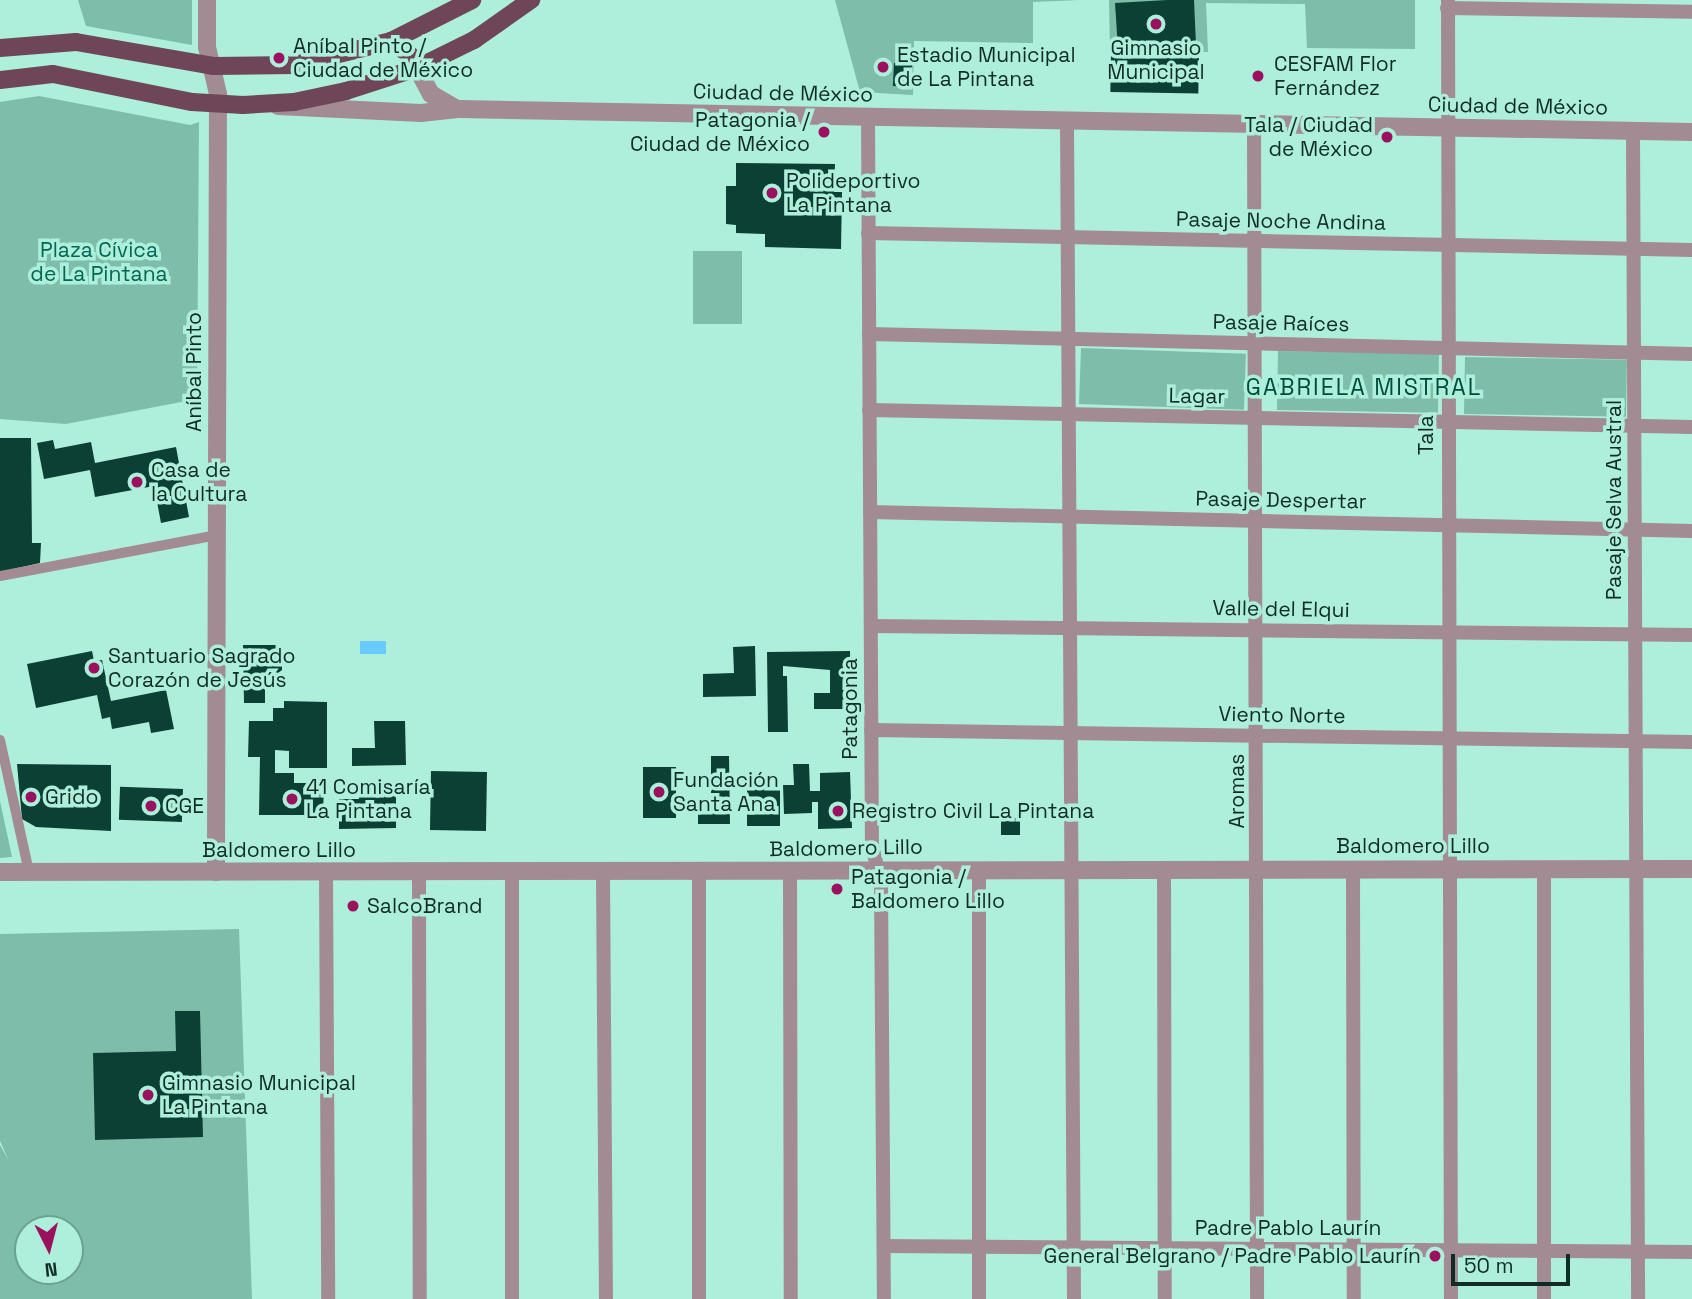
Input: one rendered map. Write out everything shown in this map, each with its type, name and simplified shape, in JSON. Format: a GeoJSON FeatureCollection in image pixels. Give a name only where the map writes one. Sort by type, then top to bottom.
{"type":"FeatureCollection","features":[{"type":"Feature","properties":{"kind":"main road"},"geometry":{"type":"LineString","coordinates":[[0,48],[76,41],[213,66],[295,65],[391,41],[472,0]]}},
{"type":"Feature","properties":{"kind":"main road"},"geometry":{"type":"LineString","coordinates":[[0,80],[67,75],[218,104],[268,104],[346,92],[417,68],[474,40],[531,0]]}},
{"type":"Feature","properties":{"kind":"main road"},"geometry":{"type":"LineString","coordinates":[[391,41],[409,54],[417,68]]}},
{"type":"Feature","properties":{"kind":"street","name":"Aníbal Pinto"},"geometry":{"type":"LineString","coordinates":[[207,0],[207,47],[213,66],[218,104],[216,872]]}},
{"type":"Feature","properties":{"kind":"street"},"geometry":{"type":"LineString","coordinates":[[1448,4],[1692,12]]}},
{"type":"Feature","properties":{"kind":"street","name":"Tala"},"geometry":{"type":"LineString","coordinates":[[1448,4],[1445,128],[1451,1299]]}},
{"type":"Feature","properties":{"kind":"street","name":"Ciudad de México"},"geometry":{"type":"LineString","coordinates":[[417,68],[431,94],[460,109]]}},
{"type":"Feature","properties":{"kind":"street","name":"Ciudad de México"},"geometry":{"type":"LineString","coordinates":[[268,104],[316,110],[421,113],[460,109],[1692,132]]}},
{"type":"Feature","properties":{"kind":"street","name":"Patagonia"},"geometry":{"type":"LineString","coordinates":[[868,117],[872,846],[878,870],[884,1299]]}},
{"type":"Feature","properties":{"kind":"street"},"geometry":{"type":"LineString","coordinates":[[1067,121],[1074,869],[1074,1299]]}},
{"type":"Feature","properties":{"kind":"street","name":"Aromas"},"geometry":{"type":"LineString","coordinates":[[1254,124],[1257,1299]]}},
{"type":"Feature","properties":{"kind":"street","name":"Pasaje Selva Austral"},"geometry":{"type":"LineString","coordinates":[[1633,131],[1638,1299]]}},
{"type":"Feature","properties":{"kind":"street","name":"Pasaje Noche Andina"},"geometry":{"type":"LineString","coordinates":[[868,233],[1692,250]]}},
{"type":"Feature","properties":{"kind":"street","name":"Pasaje Raíces"},"geometry":{"type":"LineString","coordinates":[[869,334],[1692,354]]}},
{"type":"Feature","properties":{"kind":"street","name":"Lagar"},"geometry":{"type":"LineString","coordinates":[[869,410],[1692,427]]}},
{"type":"Feature","properties":{"kind":"street","name":"Pasaje Despertar"},"geometry":{"type":"LineString","coordinates":[[870,512],[1692,531]]}},
{"type":"Feature","properties":{"kind":"street"},"geometry":{"type":"LineString","coordinates":[[0,576],[217,535]]}},
{"type":"Feature","properties":{"kind":"street","name":"Valle del Elqui"},"geometry":{"type":"LineString","coordinates":[[870,626],[1692,635]]}},
{"type":"Feature","properties":{"kind":"street","name":"Viento Norte"},"geometry":{"type":"LineString","coordinates":[[871,730],[1692,741]]}},
{"type":"Feature","properties":{"kind":"street"},"geometry":{"type":"LineString","coordinates":[[0,740],[29,872]]}},
{"type":"Feature","properties":{"kind":"street","name":"Baldomero Lillo"},"geometry":{"type":"LineString","coordinates":[[0,872],[603,874],[1074,869],[1692,869]]}},
{"type":"Feature","properties":{"kind":"street"},"geometry":{"type":"LineString","coordinates":[[1164,869],[1164,1299]]}},
{"type":"Feature","properties":{"kind":"street"},"geometry":{"type":"LineString","coordinates":[[1353,869],[1354,1299]]}},
{"type":"Feature","properties":{"kind":"street"},"geometry":{"type":"LineString","coordinates":[[1544,869],[1544,1299]]}},
{"type":"Feature","properties":{"kind":"street"},"geometry":{"type":"LineString","coordinates":[[979,870],[979,1299]]}},
{"type":"Feature","properties":{"kind":"street"},"geometry":{"type":"LineString","coordinates":[[790,871],[791,1299]]}},
{"type":"Feature","properties":{"kind":"street"},"geometry":{"type":"LineString","coordinates":[[326,873],[328,1299]]}},
{"type":"Feature","properties":{"kind":"street"},"geometry":{"type":"LineString","coordinates":[[419,873],[420,1299]]}},
{"type":"Feature","properties":{"kind":"street"},"geometry":{"type":"LineString","coordinates":[[699,873],[699,1299]]}},
{"type":"Feature","properties":{"kind":"street"},"geometry":{"type":"LineString","coordinates":[[512,874],[512,1299]]}},
{"type":"Feature","properties":{"kind":"street"},"geometry":{"type":"LineString","coordinates":[[603,874],[606,1299]]}},
{"type":"Feature","properties":{"kind":"street","name":"Padre Pablo Laurín"},"geometry":{"type":"LineString","coordinates":[[884,1246],[1692,1252]]}},
{"type":"Feature","properties":{"kind":"green space"},"geometry":{"type":"Polygon","coordinates":[[[78,0],[192,0],[192,45],[86,26],[78,0]]]}},
{"type":"Feature","properties":{"kind":"green space","name":"Estadio Municipal de La Pintana"},"geometry":{"type":"Polygon","coordinates":[[[835,0],[1079,0],[1033,2],[1033,43],[914,41],[913,95],[860,92],[835,0]]]}},
{"type":"Feature","properties":{"kind":"green space","name":"Estadio Municipal de La Pintana"},"geometry":{"type":"Polygon","coordinates":[[[1109,0],[1415,0],[1415,49],[1307,48],[1305,4],[1206,3],[1208,52],[1110,51],[1109,0]]]}},
{"type":"Feature","properties":{"kind":"green space","name":"Plaza Cívica de La Pintana"},"geometry":{"type":"Polygon","coordinates":[[[39,96],[190,125],[199,122],[197,399],[66,424],[0,419],[0,102],[39,96]]]}},
{"type":"Feature","properties":{"kind":"green space"},"geometry":{"type":"Polygon","coordinates":[[[693,251],[742,251],[742,324],[693,324],[693,251]]]}},
{"type":"Feature","properties":{"kind":"green space"},"geometry":{"type":"Polygon","coordinates":[[[1081,348],[1246,354],[1244,410],[1079,404],[1081,348]]]}},
{"type":"Feature","properties":{"kind":"green space"},"geometry":{"type":"Polygon","coordinates":[[[1278,351],[1439,354],[1438,413],[1277,410],[1278,351]]]}},
{"type":"Feature","properties":{"kind":"green space"},"geometry":{"type":"Polygon","coordinates":[[[1465,357],[1627,360],[1626,417],[1464,414],[1465,357]]]}},
{"type":"Feature","properties":{"kind":"green space"},"geometry":{"type":"Polygon","coordinates":[[[0,801],[12,857],[0,858],[0,801]]]}},
{"type":"Feature","properties":{"kind":"green space"},"geometry":{"type":"Polygon","coordinates":[[[239,929],[252,1299],[0,1299],[0,1145],[9,1161],[0,1141],[0,934],[239,929]]]}},
{"type":"Feature","properties":{"kind":"shaded area"},"geometry":{"type":"Polygon","coordinates":[[[360,641],[386,641],[386,654],[360,654],[360,641]]]}},
{"type":"Feature","properties":{"kind":"building","name":"Gimnasio Municipal"},"geometry":{"type":"Polygon","coordinates":[[[1194,0],[1196,45],[1118,49],[1115,3],[1194,0]]]}},
{"type":"Feature","properties":{"kind":"building"},"geometry":{"type":"Polygon","coordinates":[[[1111,54],[1199,56],[1198,94],[1110,92],[1111,54]]]}},
{"type":"Feature","properties":{"kind":"building"},"geometry":{"type":"Polygon","coordinates":[[[894,63],[912,64],[911,87],[893,86],[894,63]]]}},
{"type":"Feature","properties":{"kind":"building"},"geometry":{"type":"Polygon","coordinates":[[[736,163],[835,164],[834,192],[842,192],[841,249],[765,247],[765,234],[736,233],[736,225],[726,224],[726,186],[736,186],[736,163]]]}},
{"type":"Feature","properties":{"kind":"building"},"geometry":{"type":"Polygon","coordinates":[[[0,438],[31,438],[32,543],[41,543],[40,563],[0,572],[0,438]]]}},
{"type":"Feature","properties":{"kind":"building","name":"Casa de la Cultura"},"geometry":{"type":"Polygon","coordinates":[[[53,440],[55,449],[91,442],[95,463],[176,447],[189,517],[161,523],[154,486],[95,497],[90,470],[44,479],[37,443],[53,440]]]}},
{"type":"Feature","properties":{"kind":"building"},"geometry":{"type":"Polygon","coordinates":[[[243,645],[282,645],[282,670],[265,683],[265,703],[244,703],[243,645]]]}},
{"type":"Feature","properties":{"kind":"building"},"geometry":{"type":"Polygon","coordinates":[[[755,646],[756,696],[703,697],[703,674],[734,673],[733,647],[755,646]]]}},
{"type":"Feature","properties":{"kind":"building"},"geometry":{"type":"Polygon","coordinates":[[[92,651],[94,661],[102,660],[111,701],[166,690],[174,729],[151,733],[149,722],[112,729],[110,717],[102,719],[97,695],[36,708],[27,664],[92,651]]]}},
{"type":"Feature","properties":{"kind":"building"},"geometry":{"type":"Polygon","coordinates":[[[850,651],[851,709],[814,709],[814,693],[830,693],[830,670],[783,666],[783,676],[787,676],[788,732],[768,732],[767,652],[850,651]]]}},
{"type":"Feature","properties":{"kind":"building"},"geometry":{"type":"Polygon","coordinates":[[[284,701],[327,702],[327,768],[289,768],[289,751],[275,750],[275,773],[294,773],[294,783],[324,783],[323,815],[259,815],[260,757],[248,757],[249,721],[273,721],[273,708],[284,708],[284,701]]]}},
{"type":"Feature","properties":{"kind":"building"},"geometry":{"type":"Polygon","coordinates":[[[374,721],[405,721],[406,765],[352,766],[352,748],[375,748],[374,721]]]}},
{"type":"Feature","properties":{"kind":"building"},"geometry":{"type":"Polygon","coordinates":[[[711,756],[729,756],[730,824],[698,824],[698,799],[711,798],[711,756]]]}},
{"type":"Feature","properties":{"kind":"building"},"geometry":{"type":"Polygon","coordinates":[[[17,764],[111,765],[111,831],[36,827],[22,819],[17,764]]]}},
{"type":"Feature","properties":{"kind":"building"},"geometry":{"type":"Polygon","coordinates":[[[793,764],[809,764],[810,791],[820,791],[820,773],[850,772],[852,828],[818,829],[818,802],[812,802],[812,813],[784,814],[783,785],[794,785],[793,764]]]}},
{"type":"Feature","properties":{"kind":"building","name":"Fundación Santa Ana"},"geometry":{"type":"Polygon","coordinates":[[[643,767],[676,767],[676,818],[643,818],[643,767]]]}},
{"type":"Feature","properties":{"kind":"building"},"geometry":{"type":"Polygon","coordinates":[[[431,771],[487,772],[486,831],[430,830],[431,771]]]}},
{"type":"Feature","properties":{"kind":"building"},"geometry":{"type":"Polygon","coordinates":[[[747,779],[780,779],[780,826],[747,826],[747,779]]]}},
{"type":"Feature","properties":{"kind":"building"},"geometry":{"type":"Polygon","coordinates":[[[359,782],[396,782],[396,828],[339,829],[339,799],[359,799],[359,782]]]}},
{"type":"Feature","properties":{"kind":"building","name":"CGE"},"geometry":{"type":"Polygon","coordinates":[[[120,787],[183,789],[182,822],[119,820],[120,787]]]}},
{"type":"Feature","properties":{"kind":"building"},"geometry":{"type":"Polygon","coordinates":[[[1001,818],[1020,818],[1020,835],[1001,835],[1001,818]]]}},
{"type":"Feature","properties":{"kind":"building","name":"Gimnasio Municipal La Pintana"},"geometry":{"type":"Polygon","coordinates":[[[175,1011],[200,1011],[203,1137],[95,1140],[93,1053],[176,1051],[175,1011]]]}},
{"type":"Feature","properties":{"kind":"place","name":"Gimnasio Municipal"},"geometry":{"type":"Point","coordinates":[1156,24]}},
{"type":"Feature","properties":{"kind":"place","name":"Aníbal Pinto / Ciudad de México"},"geometry":{"type":"Point","coordinates":[279,58]}},
{"type":"Feature","properties":{"kind":"place","name":"Estadio Municipal de La Pintana"},"geometry":{"type":"Point","coordinates":[883,67]}},
{"type":"Feature","properties":{"kind":"place","name":"CESFAM Flor Fernández"},"geometry":{"type":"Point","coordinates":[1258,76]}},
{"type":"Feature","properties":{"kind":"place","name":"Patagonia / Ciudad de México"},"geometry":{"type":"Point","coordinates":[824,132]}},
{"type":"Feature","properties":{"kind":"place","name":"Tala / Ciudad de México"},"geometry":{"type":"Point","coordinates":[1387,137]}},
{"type":"Feature","properties":{"kind":"place","name":"Polideportivo La Pintana"},"geometry":{"type":"Point","coordinates":[772,193]}},
{"type":"Feature","properties":{"kind":"place","name":"Casa de la Cultura"},"geometry":{"type":"Point","coordinates":[137,482]}},
{"type":"Feature","properties":{"kind":"place","name":"Santuario Sagrado Corazón de Jesús"},"geometry":{"type":"Point","coordinates":[94,668]}},
{"type":"Feature","properties":{"kind":"place","name":"Fundación Santa Ana"},"geometry":{"type":"Point","coordinates":[659,792]}},
{"type":"Feature","properties":{"kind":"place","name":"Grido"},"geometry":{"type":"Point","coordinates":[31,797]}},
{"type":"Feature","properties":{"kind":"place","name":"41 Comisaría La Pintana"},"geometry":{"type":"Point","coordinates":[292,799]}},
{"type":"Feature","properties":{"kind":"place","name":"CGE"},"geometry":{"type":"Point","coordinates":[151,806]}},
{"type":"Feature","properties":{"kind":"place","name":"Registro Civil La Pintana"},"geometry":{"type":"Point","coordinates":[838,811]}},
{"type":"Feature","properties":{"kind":"place","name":"Patagonia / Baldomero Lillo"},"geometry":{"type":"Point","coordinates":[837,889]}},
{"type":"Feature","properties":{"kind":"place","name":"SalcoBrand"},"geometry":{"type":"Point","coordinates":[353,906]}},
{"type":"Feature","properties":{"kind":"place","name":"Gimnasio Municipal La Pintana"},"geometry":{"type":"Point","coordinates":[148,1095]}},
{"type":"Feature","properties":{"kind":"place","name":"General Belgrano / Padre Pablo Laurín"},"geometry":{"type":"Point","coordinates":[1435,1256]}},
{"type":"Feature","properties":{"kind":"district","name":"GABRIELA MISTRAL"},"geometry":{"type":"Point","coordinates":[1364,387]}}]}
